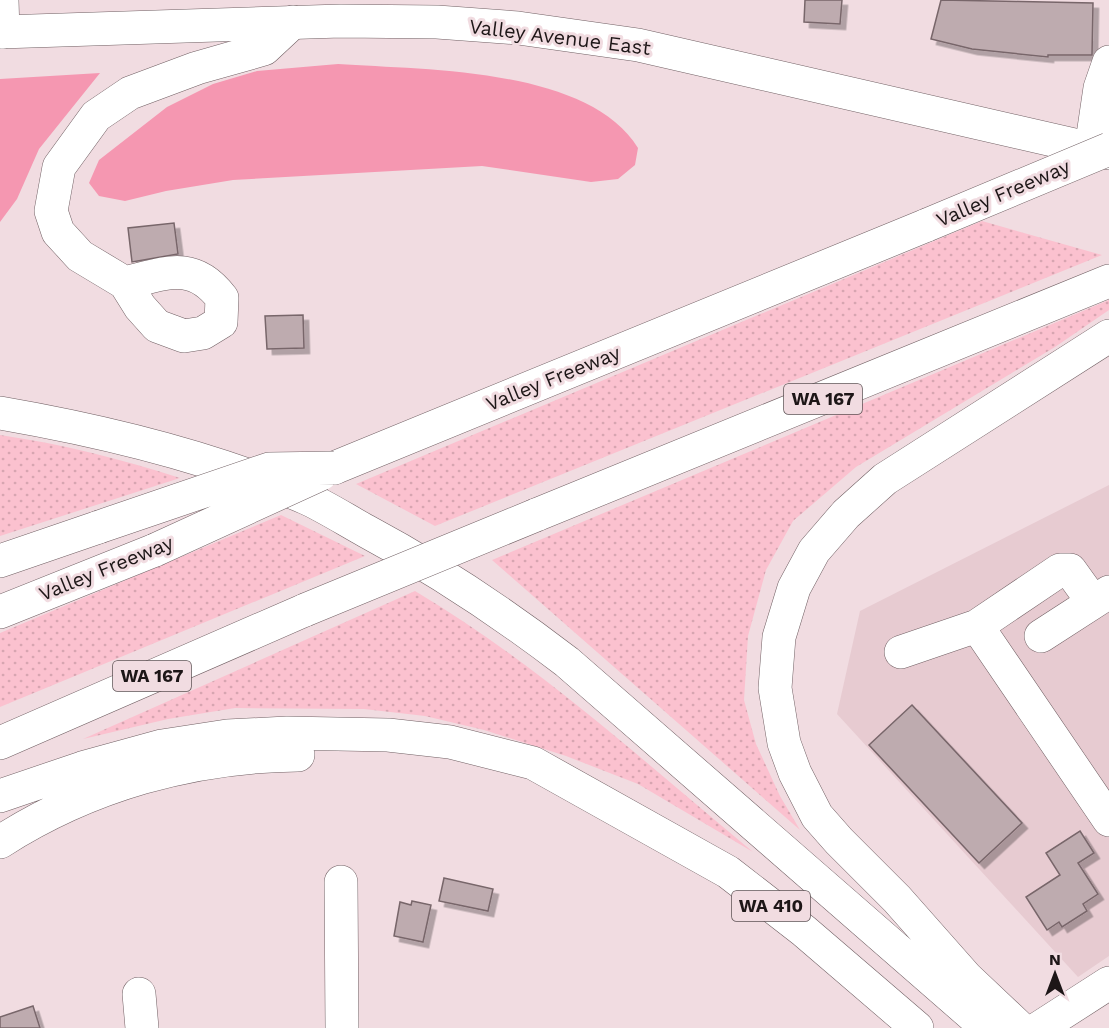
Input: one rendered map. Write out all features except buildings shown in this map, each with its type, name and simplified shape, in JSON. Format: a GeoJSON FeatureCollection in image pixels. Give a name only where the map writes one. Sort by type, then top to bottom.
{"type":"FeatureCollection","features":[{"type":"Feature","properties":{"kind":"main road"},"geometry":{"type":"LineString","coordinates":[[2,0],[2,32]]}},
{"type":"Feature","properties":{"kind":"main road"},"geometry":{"type":"LineString","coordinates":[[125,283],[80,256],[58,231],[51,211],[59,167],[96,116],[130,93],[197,68],[264,49],[293,22]]}},
{"type":"Feature","properties":{"kind":"main road","name":"Valley Avenue East"},"geometry":{"type":"LineString","coordinates":[[2,32],[293,22],[437,22],[518,28],[638,45],[1103,150]]}},
{"type":"Feature","properties":{"kind":"main road"},"geometry":{"type":"LineString","coordinates":[[1103,150],[1100,88],[1109,62]]}},
{"type":"Feature","properties":{"kind":"main road","name":"Valley Freeway"},"geometry":{"type":"LineString","coordinates":[[0,612],[155,550],[334,468],[927,225],[1103,150]]}},
{"type":"Feature","properties":{"kind":"main road","name":"WA 167"},"geometry":{"type":"LineString","coordinates":[[0,742],[305,610],[1109,281]]}},
{"type":"Feature","properties":{"kind":"main road"},"geometry":{"type":"LineString","coordinates":[[987,1028],[954,984],[897,899],[838,841],[817,816],[795,773],[784,743],[775,688],[779,637],[794,588],[814,551],[846,514],[885,479],[1109,336]]}},
{"type":"Feature","properties":{"kind":"main road"},"geometry":{"type":"LineString","coordinates":[[0,413],[119,437],[237,472],[307,499],[420,561],[511,619],[567,662],[954,984],[1020,1028]]}},
{"type":"Feature","properties":{"kind":"main road"},"geometry":{"type":"LineString","coordinates":[[0,561],[269,469],[334,468]]}},
{"type":"Feature","properties":{"kind":"main road"},"geometry":{"type":"LineString","coordinates":[[901,652],[977,626],[1060,570],[1070,570],[1101,597],[1041,636]]}},
{"type":"Feature","properties":{"kind":"main road"},"geometry":{"type":"LineString","coordinates":[[977,626],[1109,820]]}},
{"type":"Feature","properties":{"kind":"main road"},"geometry":{"type":"LineString","coordinates":[[0,796],[82,768],[162,746],[216,737],[286,733],[388,735],[450,742],[533,763],[630,816]]}},
{"type":"Feature","properties":{"kind":"main road"},"geometry":{"type":"LineString","coordinates":[[0,842],[54,811],[102,790],[152,774],[226,760],[287,755],[385,757],[444,764],[529,781],[576,802],[630,816]]}},
{"type":"Feature","properties":{"kind":"main road","name":"WA 410"},"geometry":{"type":"LineString","coordinates":[[630,816],[728,872],[804,931],[908,1021]]}},
{"type":"Feature","properties":{"kind":"main road"},"geometry":{"type":"LineString","coordinates":[[341,882],[342,1028]]}},
{"type":"Feature","properties":{"kind":"main road"},"geometry":{"type":"LineString","coordinates":[[1039,1028],[1109,982]]}},
{"type":"Feature","properties":{"kind":"main road"},"geometry":{"type":"LineString","coordinates":[[139,994],[142,1028]]}},
{"type":"Feature","properties":{"kind":"shaded area"},"geometry":{"type":"Polygon","coordinates":[[[338,64],[457,72],[544,87],[582,102],[614,121],[638,148],[635,165],[618,179],[591,182],[482,166],[233,180],[166,191],[125,201],[99,196],[89,183],[99,160],[167,107],[213,84],[257,71],[338,64]]]}},
{"type":"Feature","properties":{"kind":"shaded area"},"geometry":{"type":"Polygon","coordinates":[[[100,73],[39,149],[17,199],[0,222],[0,79],[100,73]]]}},
{"type":"Feature","properties":{"kind":"shaded area"},"geometry":{"type":"Polygon","coordinates":[[[982,221],[1102,255],[435,526],[356,484],[982,221]]]}},
{"type":"Feature","properties":{"kind":"shaded area"},"geometry":{"type":"Polygon","coordinates":[[[1109,300],[1109,310],[1055,347],[856,467],[793,521],[766,570],[748,636],[744,700],[756,744],[780,796],[800,830],[492,560],[1109,300]]]}},
{"type":"Feature","properties":{"kind":"shaded area"},"geometry":{"type":"Polygon","coordinates":[[[0,435],[91,453],[180,478],[0,536],[0,435]]]}},
{"type":"Feature","properties":{"kind":"shaded area"},"geometry":{"type":"Polygon","coordinates":[[[1109,485],[1109,956],[1078,977],[837,714],[860,611],[1109,485]]]}},
{"type":"Feature","properties":{"kind":"shaded area"},"geometry":{"type":"Polygon","coordinates":[[[281,515],[365,556],[0,707],[0,633],[281,515]]]}},
{"type":"Feature","properties":{"kind":"shaded area"},"geometry":{"type":"Polygon","coordinates":[[[415,591],[460,619],[547,682],[753,852],[638,784],[566,756],[484,730],[425,716],[364,709],[235,708],[168,719],[83,739],[415,591]]]}}]}
